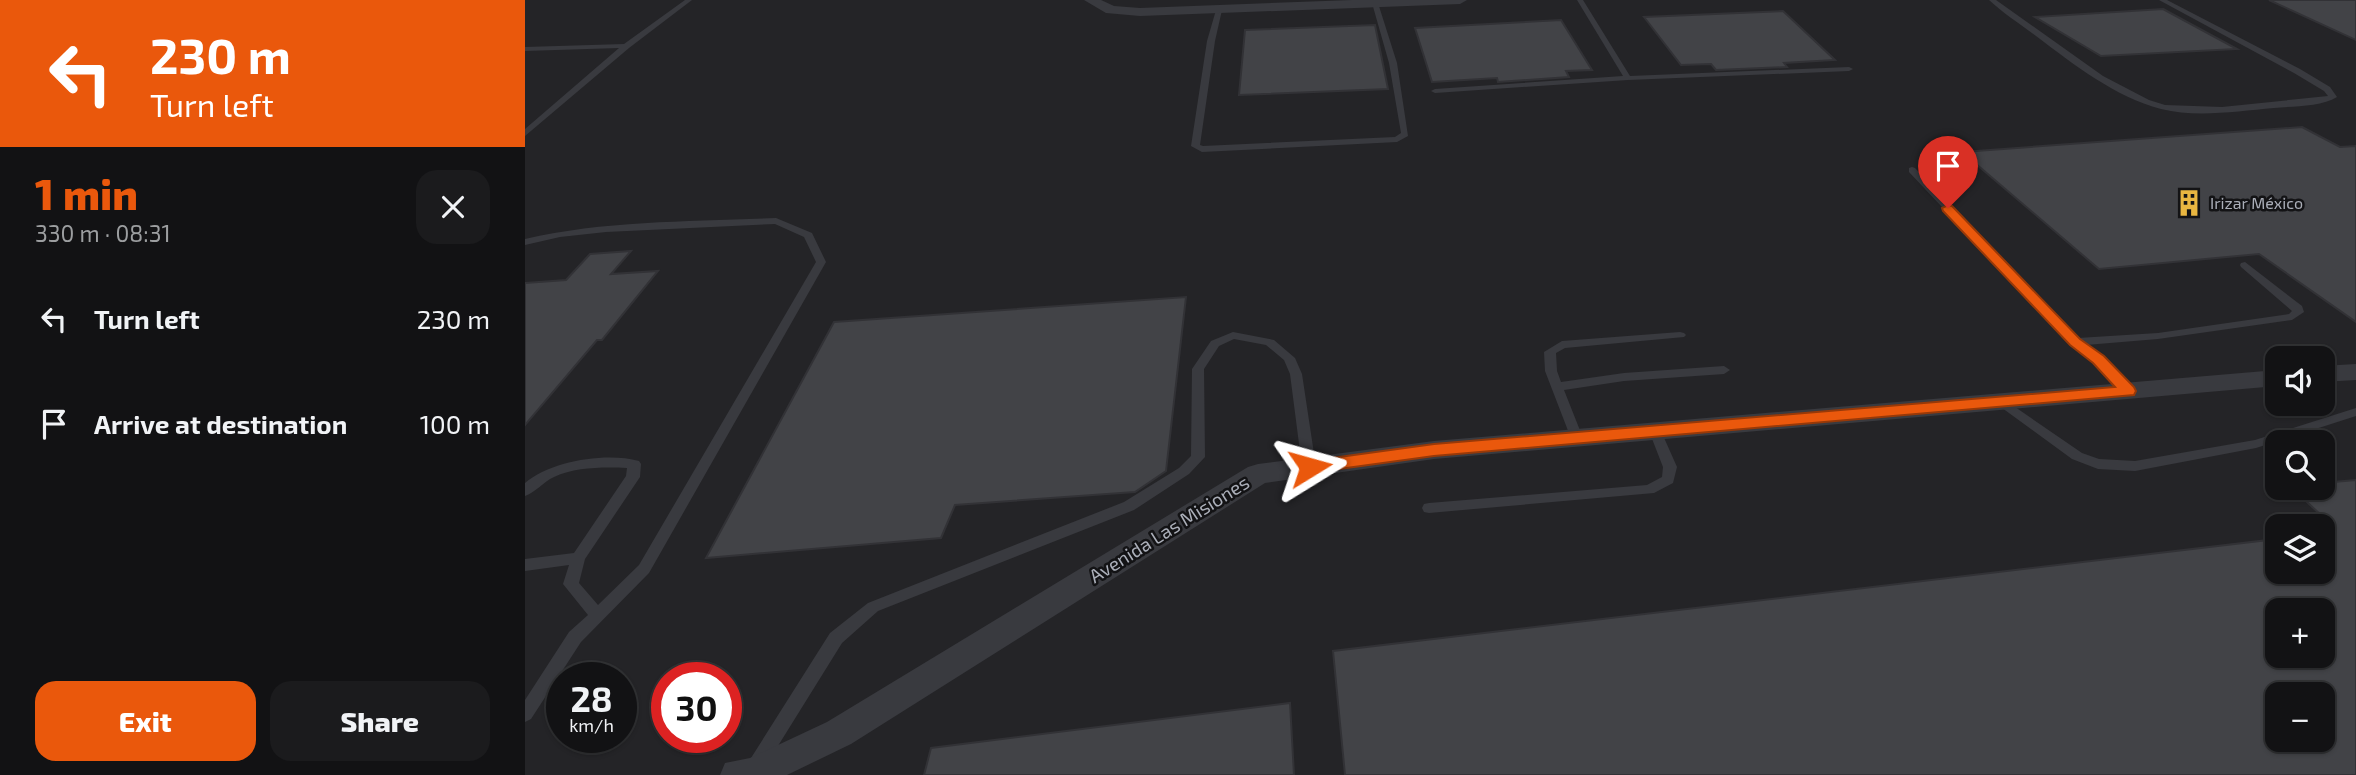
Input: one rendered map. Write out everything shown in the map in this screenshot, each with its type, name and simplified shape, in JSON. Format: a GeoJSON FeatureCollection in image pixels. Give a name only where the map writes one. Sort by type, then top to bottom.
{"type":"FeatureCollection","features":[{"type":"Feature","properties":{"kind":"street"},"geometry":{"type":"LineString","coordinates":[[1091,0],[1111,10],[1140,12],[1459,0]]}},
{"type":"Feature","properties":{"kind":"street"},"geometry":{"type":"LineString","coordinates":[[2335,373],[2356,372]]}},
{"type":"Feature","properties":{"kind":"street","name":"Avenida Las Misiones"},"geometry":{"type":"LineString","coordinates":[[747,775],[839,733],[1258,474],[1434,450],[2265,379]]}},
{"type":"Feature","properties":{"kind":"lane"},"geometry":{"type":"LineString","coordinates":[[525,133],[626,46],[689,0]]}},
{"type":"Feature","properties":{"kind":"lane"},"geometry":{"type":"LineString","coordinates":[[1580,0],[1628,78]]}},
{"type":"Feature","properties":{"kind":"lane"},"geometry":{"type":"LineString","coordinates":[[1992,0],[2108,81],[2142,101],[2162,107],[2251,107],[2333,97],[2327,89],[2297,71],[2162,0]]}},
{"type":"Feature","properties":{"kind":"lane"},"geometry":{"type":"LineString","coordinates":[[1219,10],[1211,41],[1195,146],[1202,149],[1397,139],[1405,134],[1392,63],[1365,2]]}},
{"type":"Feature","properties":{"kind":"lane"},"geometry":{"type":"LineString","coordinates":[[525,49],[626,46]]}},
{"type":"Feature","properties":{"kind":"lane"},"geometry":{"type":"LineString","coordinates":[[1435,91],[1628,78],[1849,69]]}},
{"type":"Feature","properties":{"kind":"lane"},"geometry":{"type":"LineString","coordinates":[[1912,170],[2075,342],[2098,360],[2128,391]]}},
{"type":"Feature","properties":{"kind":"lane"},"geometry":{"type":"LineString","coordinates":[[525,242],[560,234],[606,229],[776,221],[808,235],[821,262],[644,569],[575,637],[525,714]]}},
{"type":"Feature","properties":{"kind":"lane"},"geometry":{"type":"LineString","coordinates":[[2075,342],[2158,336],[2292,317],[2298,312],[2298,309],[2245,265]]}},
{"type":"Feature","properties":{"kind":"lane"},"geometry":{"type":"LineString","coordinates":[[747,775],[836,638],[873,607],[1129,506],[1184,471],[1198,457],[1198,369],[1215,344],[1233,335],[1270,342],[1289,358],[1296,374],[1310,467]]}},
{"type":"Feature","properties":{"kind":"lane"},"geometry":{"type":"LineString","coordinates":[[1577,438],[1551,371],[1550,352],[1562,345],[1680,335]]}},
{"type":"Feature","properties":{"kind":"lane"},"geometry":{"type":"LineString","coordinates":[[1557,387],[1624,377],[1724,370]]}},
{"type":"Feature","properties":{"kind":"lane"},"geometry":{"type":"LineString","coordinates":[[2002,402],[2077,456],[2098,464],[2135,466],[2256,444],[2356,412]]}},
{"type":"Feature","properties":{"kind":"lane"},"geometry":{"type":"LineString","coordinates":[[1429,508],[1649,490],[1668,480],[1670,467],[1655,431]]}},
{"type":"Feature","properties":{"kind":"lane"},"geometry":{"type":"LineString","coordinates":[[525,491],[563,468],[599,463],[634,464],[633,477],[578,558],[571,584],[597,615]]}},
{"type":"Feature","properties":{"kind":"lane"},"geometry":{"type":"LineString","coordinates":[[525,565],[578,558]]}},
{"type":"Feature","properties":{"kind":"shaded area"},"geometry":{"type":"Polygon","coordinates":[[[525,0],[2356,0],[2356,775],[525,775],[525,0]]]}},
{"type":"Feature","properties":{"kind":"building"},"geometry":{"type":"Polygon","coordinates":[[[2269,0],[2356,0],[2356,40],[2269,0]]]}},
{"type":"Feature","properties":{"kind":"building"},"geometry":{"type":"Polygon","coordinates":[[[2163,9],[2237,49],[2101,56],[2035,17],[2163,9]]]}},
{"type":"Feature","properties":{"kind":"building"},"geometry":{"type":"Polygon","coordinates":[[[1783,11],[1835,60],[1784,63],[1787,67],[1716,70],[1711,64],[1681,65],[1644,17],[1783,11]]]}},
{"type":"Feature","properties":{"kind":"building"},"geometry":{"type":"Polygon","coordinates":[[[1561,20],[1592,70],[1566,71],[1569,77],[1498,82],[1497,78],[1432,82],[1415,28],[1561,20]]]}},
{"type":"Feature","properties":{"kind":"building"},"geometry":{"type":"Polygon","coordinates":[[[1375,25],[1388,89],[1239,95],[1245,30],[1375,25]]]}},
{"type":"Feature","properties":{"kind":"building","name":"Irizar México"},"geometry":{"type":"Polygon","coordinates":[[[2302,127],[2340,147],[2356,146],[2356,322],[2259,254],[2099,269],[1962,152],[2302,127]]]}},
{"type":"Feature","properties":{"kind":"building"},"geometry":{"type":"Polygon","coordinates":[[[631,251],[611,274],[658,271],[602,340],[597,340],[525,425],[525,283],[566,280],[590,254],[631,251]]]}},
{"type":"Feature","properties":{"kind":"building"},"geometry":{"type":"Polygon","coordinates":[[[1186,297],[1166,471],[1135,492],[955,505],[941,538],[706,558],[834,322],[1186,297]]]}},
{"type":"Feature","properties":{"kind":"building"},"geometry":{"type":"Polygon","coordinates":[[[2356,480],[2356,775],[1345,775],[1333,651],[2265,540],[2265,584],[2335,584],[2335,514],[2320,514],[2305,500],[2335,500],[2335,482],[2356,480]]]}},
{"type":"Feature","properties":{"kind":"building"},"geometry":{"type":"Polygon","coordinates":[[[1290,703],[1294,775],[924,775],[931,748],[1290,703]]]}},
{"type":"Feature","properties":{"kind":"place","name":"Irizar México"},"geometry":{"type":"Point","coordinates":[2189,203]}},
{"type":"Feature","properties":{"kind":"route"},"geometry":{"type":"LineString","coordinates":[[1310,467],[1434,450],[2128,391],[2098,360],[2075,342],[1948,208]]}}]}
